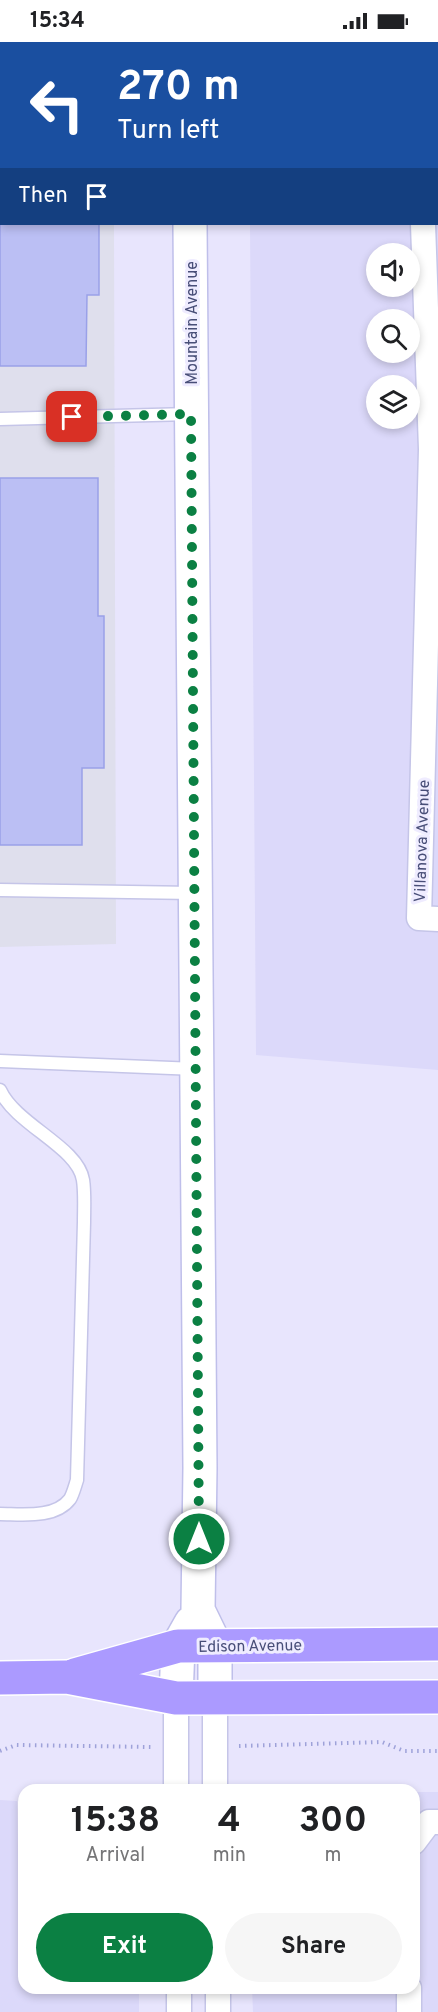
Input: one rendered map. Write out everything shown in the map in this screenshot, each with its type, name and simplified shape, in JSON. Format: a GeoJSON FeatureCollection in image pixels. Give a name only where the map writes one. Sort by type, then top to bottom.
{"type":"FeatureCollection","features":[{"type":"Feature","properties":{"kind":"main road","name":"Mountain Avenue"},"geometry":{"type":"LineString","coordinates":[[190,225],[200,1468],[198,1610],[215,1645],[215,1698]]}},
{"type":"Feature","properties":{"kind":"main road","name":"Mountain Avenue"},"geometry":{"type":"LineString","coordinates":[[176,1698],[177,1646],[198,1610]]}},
{"type":"Feature","properties":{"kind":"main road","name":"Edison Avenue"},"geometry":{"type":"LineString","coordinates":[[67,1677],[177,1646],[438,1644]]}},
{"type":"Feature","properties":{"kind":"main road","name":"Edison Avenue"},"geometry":{"type":"LineString","coordinates":[[0,1678],[67,1677],[176,1698],[438,1696]]}},
{"type":"Feature","properties":{"kind":"street","name":"Villanova Avenue"},"geometry":{"type":"LineString","coordinates":[[423,225],[432,291],[433,611],[428,918]]}},
{"type":"Feature","properties":{"kind":"street","name":"Mountain Avenue"},"geometry":{"type":"LineString","coordinates":[[176,1698],[176,1784]]}},
{"type":"Feature","properties":{"kind":"street","name":"Mountain Avenue"},"geometry":{"type":"LineString","coordinates":[[215,1698],[215,1784]]}},
{"type":"Feature","properties":{"kind":"street"},"geometry":{"type":"LineString","coordinates":[[420,1834],[429,1822],[438,1822]]}},
{"type":"Feature","properties":{"kind":"street"},"geometry":{"type":"LineString","coordinates":[[179,1994],[179,2012]]}},
{"type":"Feature","properties":{"kind":"street"},"geometry":{"type":"LineString","coordinates":[[218,1994],[218,2012]]}},
{"type":"Feature","properties":{"kind":"street"},"geometry":{"type":"LineString","coordinates":[[409,1994],[409,2012]]}},
{"type":"Feature","properties":{"kind":"lane"},"geometry":{"type":"LineString","coordinates":[[0,419],[191,414]]}},
{"type":"Feature","properties":{"kind":"lane"},"geometry":{"type":"LineString","coordinates":[[0,890],[195,893]]}},
{"type":"Feature","properties":{"kind":"lane"},"geometry":{"type":"LineString","coordinates":[[0,1061],[197,1069]]}},
{"type":"Feature","properties":{"kind":"lane"},"geometry":{"type":"LineString","coordinates":[[0,1090],[11,1108],[76,1162],[83,1179],[84,1222],[77,1480],[70,1498],[58,1508],[38,1514],[0,1514]]}},
{"type":"Feature","properties":{"kind":"path"},"geometry":{"type":"LineString","coordinates":[[248,1745],[382,1742],[404,1751],[438,1751]]}},
{"type":"Feature","properties":{"kind":"path"},"geometry":{"type":"LineString","coordinates":[[0,1751],[16,1745],[145,1746]]}},
{"type":"Feature","properties":{"kind":"shaded area"},"geometry":{"type":"Polygon","coordinates":[[[0,225],[114,225],[116,944],[0,947],[0,225]]]}},
{"type":"Feature","properties":{"kind":"shaded area"},"geometry":{"type":"Polygon","coordinates":[[[250,225],[438,225],[438,1070],[256,1055],[250,225]]]}},
{"type":"Feature","properties":{"kind":"shaded area"},"geometry":{"type":"Polygon","coordinates":[[[420,1792],[438,1792],[438,2012],[253,2012],[252,1994],[420,1994],[420,1792]]]}},
{"type":"Feature","properties":{"kind":"shaded area"},"geometry":{"type":"Polygon","coordinates":[[[0,1800],[17,1801],[18,1994],[139,1994],[139,2012],[0,2012],[0,1800]]]}},
{"type":"Feature","properties":{"kind":"building"},"geometry":{"type":"Polygon","coordinates":[[[0,225],[99,225],[99,295],[87,295],[86,366],[0,366],[0,225]]]}},
{"type":"Feature","properties":{"kind":"building"},"geometry":{"type":"Polygon","coordinates":[[[0,478],[98,478],[98,616],[104,616],[104,768],[82,768],[82,845],[0,845],[0,478]]]}},
{"type":"Feature","properties":{"kind":"route"},"geometry":{"type":"LineString","coordinates":[[72,417],[191,414],[199,1539]]}}]}
